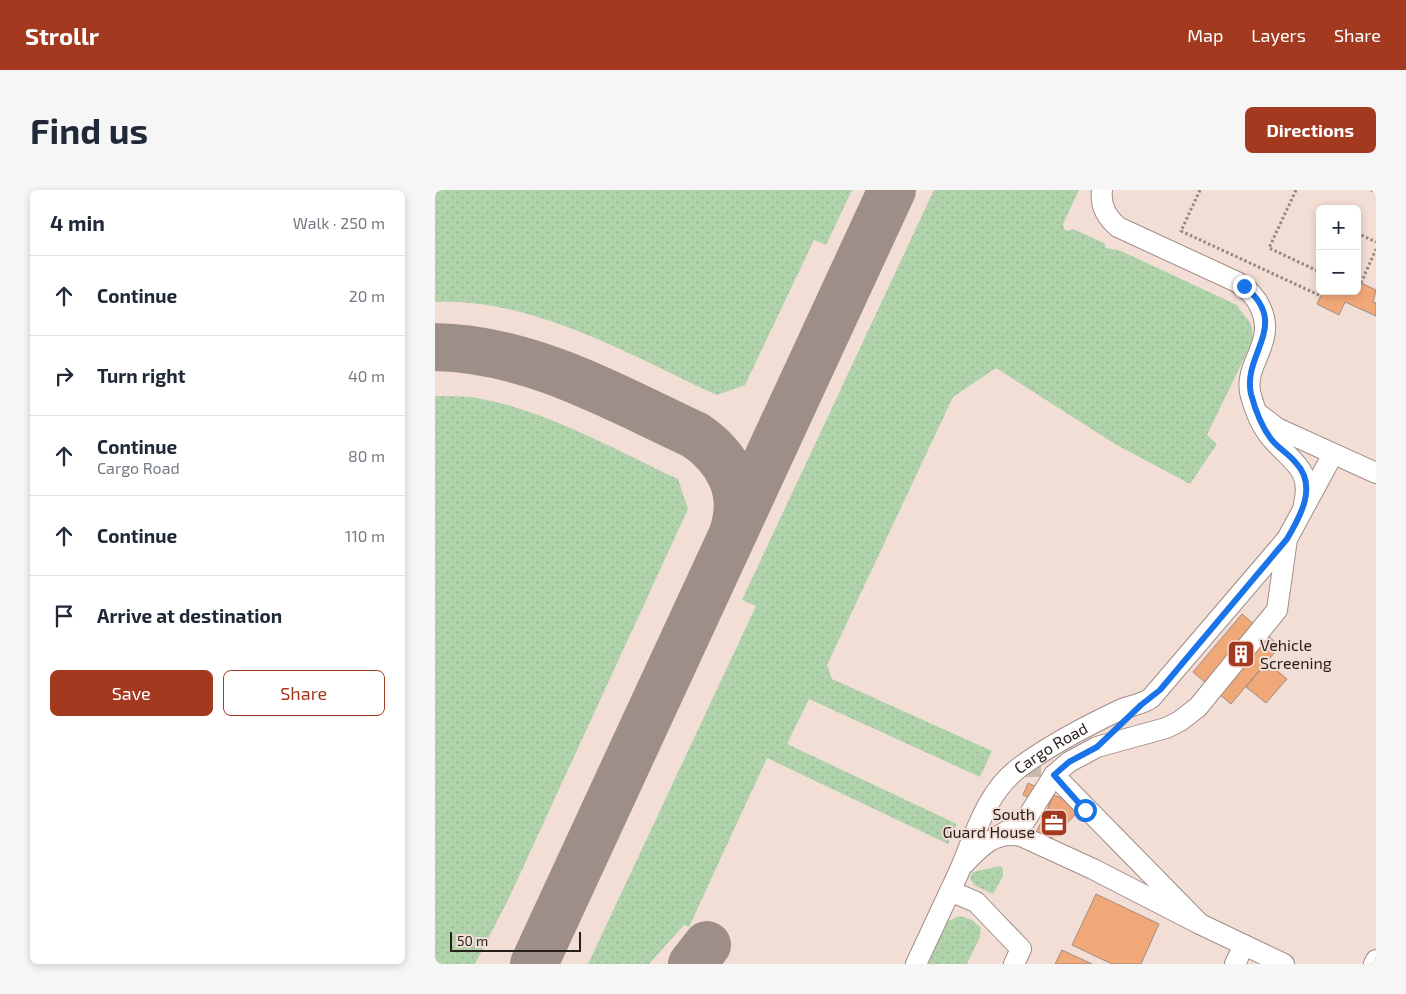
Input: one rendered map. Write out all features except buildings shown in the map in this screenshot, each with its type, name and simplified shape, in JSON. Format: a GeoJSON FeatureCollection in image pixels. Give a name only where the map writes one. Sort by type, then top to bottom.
{"type":"FeatureCollection","features":[{"type":"Feature","properties":{"kind":"street"},"geometry":{"type":"LineString","coordinates":[[1102,190],[1103,207],[1111,221],[1118,227],[1237,282],[1255,298],[1262,311],[1265,327],[1265,337],[1249,380],[1255,409],[1272,440],[1298,464],[1304,475],[1307,489],[1302,515]]}},
{"type":"Feature","properties":{"kind":"street"},"geometry":{"type":"LineString","coordinates":[[1255,409],[1268,423],[1376,473]]}},
{"type":"Feature","properties":{"kind":"street","name":"Cargo Road"},"geometry":{"type":"LineString","coordinates":[[916,964],[959,872],[983,813],[994,796],[1013,773],[1057,744],[1121,709],[1141,705],[1160,690],[1287,539],[1302,515],[1333,454]]}},
{"type":"Feature","properties":{"kind":"street"},"geometry":{"type":"LineString","coordinates":[[959,872],[986,843],[1025,821],[1054,775],[1069,762],[1097,747],[1165,728],[1181,721],[1198,707],[1277,610],[1287,539]]}},
{"type":"Feature","properties":{"kind":"street"},"geometry":{"type":"LineString","coordinates":[[1097,747],[1141,705]]}},
{"type":"Feature","properties":{"kind":"street"},"geometry":{"type":"LineString","coordinates":[[1054,775],[1200,924]]}},
{"type":"Feature","properties":{"kind":"street"},"geometry":{"type":"LineString","coordinates":[[1001,835],[1021,836],[1043,845],[1284,964]]}},
{"type":"Feature","properties":{"kind":"street"},"geometry":{"type":"LineString","coordinates":[[950,891],[976,902],[1021,949],[1014,964]]}},
{"type":"Feature","properties":{"kind":"street"},"geometry":{"type":"LineString","coordinates":[[1235,964],[1244,945]]}},
{"type":"Feature","properties":{"kind":"street"},"geometry":{"type":"LineString","coordinates":[[1374,964],[1376,960]]}},
{"type":"Feature","properties":{"kind":"path"},"geometry":{"type":"LineString","coordinates":[[1200,190],[1181,231],[1321,296]]}},
{"type":"Feature","properties":{"kind":"path"},"geometry":{"type":"LineString","coordinates":[[1295,190],[1269,248],[1316,270]]}},
{"type":"Feature","properties":{"kind":"path"},"geometry":{"type":"LineString","coordinates":[[1371,190],[1376,192]]}},
{"type":"Feature","properties":{"kind":"path"},"geometry":{"type":"LineString","coordinates":[[1361,235],[1376,242]]}},
{"type":"Feature","properties":{"kind":"path"},"geometry":{"type":"LineString","coordinates":[[1361,282],[1376,249]]}},
{"type":"Feature","properties":{"kind":"green space"},"geometry":{"type":"Polygon","coordinates":[[[435,190],[852,190],[826,245],[814,240],[745,385],[717,395],[616,347],[544,319],[508,309],[471,303],[435,302],[435,190]]]}},
{"type":"Feature","properties":{"kind":"green space"},"geometry":{"type":"Polygon","coordinates":[[[934,190],[1079,190],[1063,224],[1064,229],[1068,231],[1073,229],[1104,243],[1106,248],[1119,250],[1237,305],[1251,325],[1252,342],[1207,435],[1217,444],[1190,484],[1115,444],[996,368],[953,397],[827,665],[832,679],[992,751],[980,777],[809,699],[787,744],[957,824],[948,844],[767,758],[689,927],[684,925],[649,964],[588,964],[756,606],[742,600],[934,190]]]}},
{"type":"Feature","properties":{"kind":"green space"},"geometry":{"type":"Polygon","coordinates":[[[435,396],[472,397],[503,404],[555,421],[580,432],[678,479],[688,509],[509,898],[475,964],[435,964],[435,396]]]}},
{"type":"Feature","properties":{"kind":"green space"},"geometry":{"type":"Polygon","coordinates":[[[1000,866],[1003,869],[1003,876],[993,894],[974,885],[970,878],[973,872],[1000,866]]]}},
{"type":"Feature","properties":{"kind":"green space"},"geometry":{"type":"Polygon","coordinates":[[[960,916],[972,920],[981,928],[980,937],[967,964],[928,964],[948,921],[960,916]]]}},
{"type":"Feature","properties":{"kind":"taxiway"},"geometry":{"type":"LineString","coordinates":[[534,964],[892,190]]}},
{"type":"Feature","properties":{"kind":"taxiway"},"geometry":{"type":"LineString","coordinates":[[435,347],[470,350],[504,356],[537,365],[601,391],[695,435],[717,454],[731,476],[738,502],[734,530]]}},
{"type":"Feature","properties":{"kind":"taxiway"},"geometry":{"type":"LineString","coordinates":[[692,964],[707,945]]}},
{"type":"Feature","properties":{"kind":"tunnel"},"geometry":{"type":"LineString","coordinates":[[1021,767],[1044,767],[1054,775]]}},
{"type":"Feature","properties":{"kind":"place","name":"Vehicle Screening"},"geometry":{"type":"Point","coordinates":[1241,654]}},
{"type":"Feature","properties":{"kind":"place","name":"South Guard House"},"geometry":{"type":"Point","coordinates":[1054,823]}},
{"type":"Feature","properties":{"kind":"route"},"geometry":{"type":"LineString","coordinates":[[1085,810],[1054,775],[1069,762],[1097,747],[1141,705],[1160,690],[1287,539],[1302,515],[1307,489],[1304,475],[1298,464],[1272,440],[1255,409],[1249,380],[1265,337],[1265,327],[1259,304],[1244,286]]}}]}
